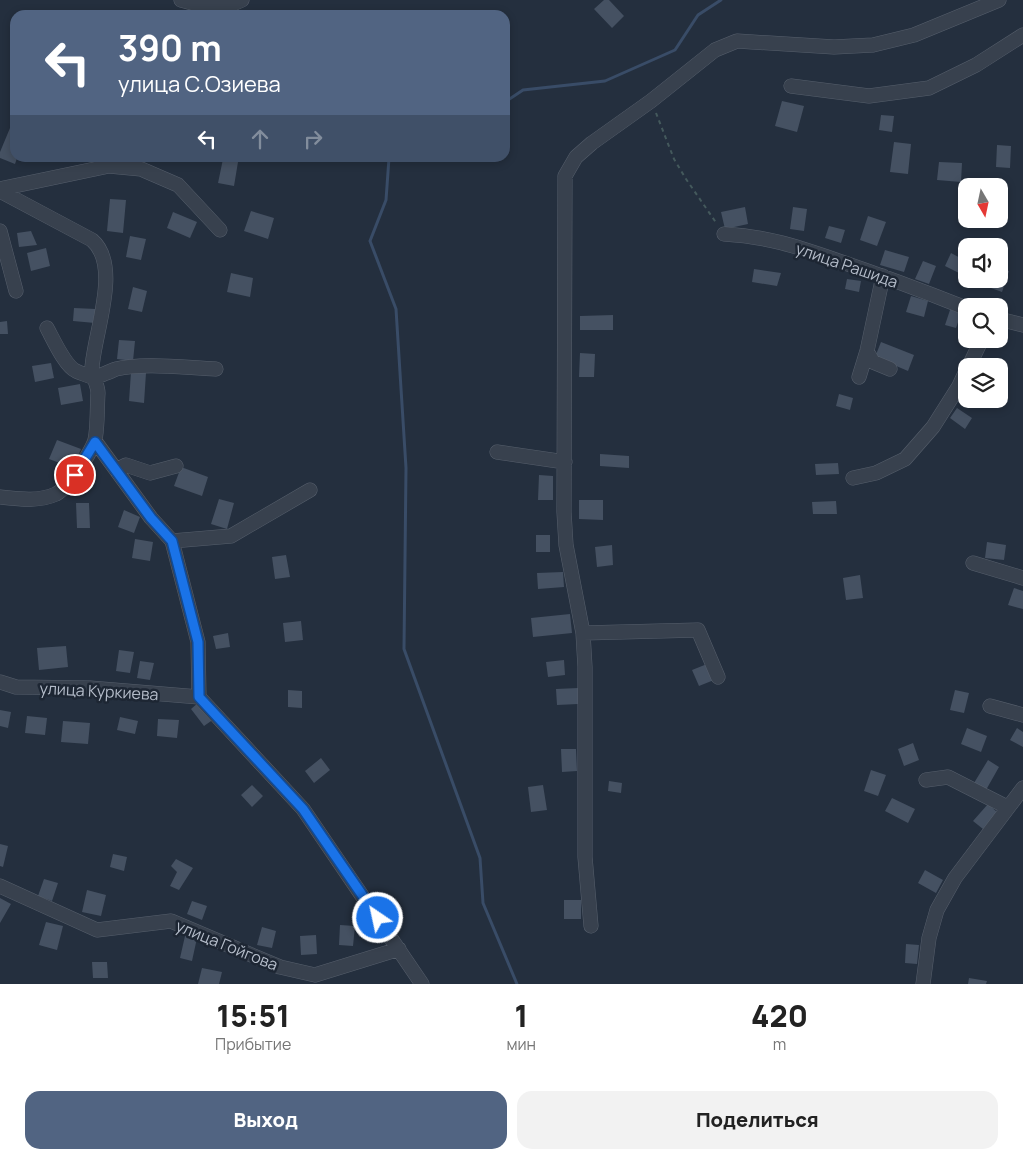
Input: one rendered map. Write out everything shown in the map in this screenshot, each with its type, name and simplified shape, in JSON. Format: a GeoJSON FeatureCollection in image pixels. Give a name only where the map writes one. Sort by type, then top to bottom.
{"type":"FeatureCollection","features":[{"type":"Feature","properties":{"kind":"street"},"geometry":{"type":"LineString","coordinates":[[181,0],[223,10]]}},
{"type":"Feature","properties":{"kind":"street"},"geometry":{"type":"LineString","coordinates":[[228,10],[242,0]]}},
{"type":"Feature","properties":{"kind":"street"},"geometry":{"type":"LineString","coordinates":[[591,926],[585,857],[583,634],[566,545],[564,512],[565,176],[576,157],[587,148],[651,101],[715,50],[736,41],[834,48],[873,45],[914,35],[999,0]]}},
{"type":"Feature","properties":{"kind":"street"},"geometry":{"type":"LineString","coordinates":[[791,86],[869,96],[928,88],[976,65],[1023,35]]}},
{"type":"Feature","properties":{"kind":"street"},"geometry":{"type":"LineString","coordinates":[[0,190],[109,166],[141,169],[178,185],[220,230]]}},
{"type":"Feature","properties":{"kind":"street"},"geometry":{"type":"LineString","coordinates":[[0,190],[92,240],[100,248],[104,261],[105,277],[92,370],[98,391],[95,442],[75,475],[67,486],[59,492],[45,498],[32,500],[0,497]]}},
{"type":"Feature","properties":{"kind":"street"},"geometry":{"type":"LineString","coordinates":[[0,231],[16,291]]}},
{"type":"Feature","properties":{"kind":"street","name":"улица Рашида"},"geometry":{"type":"LineString","coordinates":[[724,234],[767,238],[883,276],[958,305]]}},
{"type":"Feature","properties":{"kind":"street"},"geometry":{"type":"LineString","coordinates":[[858,377],[867,351],[883,276]]}},
{"type":"Feature","properties":{"kind":"street"},"geometry":{"type":"LineString","coordinates":[[1008,321],[1023,325]]}},
{"type":"Feature","properties":{"kind":"street"},"geometry":{"type":"LineString","coordinates":[[47,328],[68,364],[74,370],[94,378],[117,369],[134,367],[158,366],[216,369]]}},
{"type":"Feature","properties":{"kind":"street"},"geometry":{"type":"LineString","coordinates":[[867,351],[873,362],[890,369]]}},
{"type":"Feature","properties":{"kind":"street"},"geometry":{"type":"LineString","coordinates":[[853,478],[876,473],[906,459],[934,427],[958,385]]}},
{"type":"Feature","properties":{"kind":"street"},"geometry":{"type":"LineString","coordinates":[[95,442],[151,518],[172,541],[198,642],[199,697],[303,809],[422,984]]}},
{"type":"Feature","properties":{"kind":"street"},"geometry":{"type":"LineString","coordinates":[[496,452],[565,462]]}},
{"type":"Feature","properties":{"kind":"street"},"geometry":{"type":"LineString","coordinates":[[116,470],[126,465],[150,473],[176,466]]}},
{"type":"Feature","properties":{"kind":"street"},"geometry":{"type":"LineString","coordinates":[[172,541],[231,536],[310,490]]}},
{"type":"Feature","properties":{"kind":"street"},"geometry":{"type":"LineString","coordinates":[[973,564],[1023,578]]}},
{"type":"Feature","properties":{"kind":"street"},"geometry":{"type":"LineString","coordinates":[[583,634],[698,630],[718,677]]}},
{"type":"Feature","properties":{"kind":"street","name":"улица Куркиева"},"geometry":{"type":"LineString","coordinates":[[0,682],[16,688],[90,688],[199,697]]}},
{"type":"Feature","properties":{"kind":"street"},"geometry":{"type":"LineString","coordinates":[[990,706],[1023,715]]}},
{"type":"Feature","properties":{"kind":"street"},"geometry":{"type":"LineString","coordinates":[[926,780],[948,778],[1007,807]]}},
{"type":"Feature","properties":{"kind":"street"},"geometry":{"type":"LineString","coordinates":[[923,984],[929,938],[937,910],[956,878],[1023,788]]}},
{"type":"Feature","properties":{"kind":"street","name":"улица Гойгова"},"geometry":{"type":"LineString","coordinates":[[0,886],[97,930],[171,921],[280,966],[315,975],[399,949]]}},
{"type":"Feature","properties":{"kind":"path"},"geometry":{"type":"LineString","coordinates":[[651,101],[674,159],[700,201],[724,234]]}},
{"type":"Feature","properties":{"kind":"building"},"geometry":{"type":"Polygon","coordinates":[[[604,0],[609,0],[624,16],[612,28],[594,9],[604,0]]]}},
{"type":"Feature","properties":{"kind":"building"},"geometry":{"type":"Polygon","coordinates":[[[782,101],[804,106],[797,132],[775,126],[782,101]]]}},
{"type":"Feature","properties":{"kind":"building"},"geometry":{"type":"Polygon","coordinates":[[[881,115],[894,116],[892,132],[879,130],[881,115]]]}},
{"type":"Feature","properties":{"kind":"building"},"geometry":{"type":"Polygon","coordinates":[[[10,128],[10,162],[0,158],[0,152],[10,128]]]}},
{"type":"Feature","properties":{"kind":"building"},"geometry":{"type":"Polygon","coordinates":[[[894,142],[911,144],[908,174],[890,172],[894,142]]]}},
{"type":"Feature","properties":{"kind":"building"},"geometry":{"type":"Polygon","coordinates":[[[997,145],[1011,146],[1010,168],[996,167],[997,145]]]}},
{"type":"Feature","properties":{"kind":"building"},"geometry":{"type":"Polygon","coordinates":[[[222,162],[238,162],[234,186],[218,183],[222,162]]]}},
{"type":"Feature","properties":{"kind":"building"},"geometry":{"type":"Polygon","coordinates":[[[939,162],[962,163],[961,178],[958,178],[958,182],[937,180],[939,162]]]}},
{"type":"Feature","properties":{"kind":"building"},"geometry":{"type":"Polygon","coordinates":[[[110,199],[126,200],[123,233],[107,231],[110,199]]]}},
{"type":"Feature","properties":{"kind":"building"},"geometry":{"type":"Polygon","coordinates":[[[745,207],[748,224],[725,229],[721,212],[745,207]]]}},
{"type":"Feature","properties":{"kind":"building"},"geometry":{"type":"Polygon","coordinates":[[[793,207],[807,209],[804,231],[790,229],[793,207]]]}},
{"type":"Feature","properties":{"kind":"building"},"geometry":{"type":"Polygon","coordinates":[[[251,211],[274,218],[268,239],[244,231],[251,211]]]}},
{"type":"Feature","properties":{"kind":"building"},"geometry":{"type":"Polygon","coordinates":[[[173,212],[197,222],[190,238],[167,228],[173,212]]]}},
{"type":"Feature","properties":{"kind":"building"},"geometry":{"type":"Polygon","coordinates":[[[868,216],[886,222],[877,246],[860,240],[868,216]]]}},
{"type":"Feature","properties":{"kind":"building"},"geometry":{"type":"Polygon","coordinates":[[[829,226],[845,230],[841,243],[825,238],[829,226]]]}},
{"type":"Feature","properties":{"kind":"building"},"geometry":{"type":"Polygon","coordinates":[[[31,231],[37,245],[19,247],[17,233],[31,231]]]}},
{"type":"Feature","properties":{"kind":"building"},"geometry":{"type":"Polygon","coordinates":[[[130,236],[146,239],[141,260],[126,257],[130,236]]]}},
{"type":"Feature","properties":{"kind":"building"},"geometry":{"type":"Polygon","coordinates":[[[46,248],[50,266],[31,271],[27,253],[46,248]]]}},
{"type":"Feature","properties":{"kind":"building"},"geometry":{"type":"Polygon","coordinates":[[[885,250],[909,257],[904,272],[880,265],[885,250]]]}},
{"type":"Feature","properties":{"kind":"building"},"geometry":{"type":"Polygon","coordinates":[[[951,253],[958,257],[958,272],[945,266],[951,253]]]}},
{"type":"Feature","properties":{"kind":"building"},"geometry":{"type":"Polygon","coordinates":[[[923,261],[936,266],[929,284],[915,279],[923,261]]]}},
{"type":"Feature","properties":{"kind":"building"},"geometry":{"type":"Polygon","coordinates":[[[754,269],[781,273],[777,286],[752,282],[754,269]]]}},
{"type":"Feature","properties":{"kind":"building"},"geometry":{"type":"Polygon","coordinates":[[[231,273],[253,278],[250,297],[227,292],[231,273]]]}},
{"type":"Feature","properties":{"kind":"building"},"geometry":{"type":"Polygon","coordinates":[[[847,279],[861,281],[859,292],[845,289],[847,279]]]}},
{"type":"Feature","properties":{"kind":"building"},"geometry":{"type":"Polygon","coordinates":[[[133,287],[147,291],[142,312],[128,309],[133,287]]]}},
{"type":"Feature","properties":{"kind":"building"},"geometry":{"type":"Polygon","coordinates":[[[991,288],[1003,288],[1002,292],[991,288]]]}},
{"type":"Feature","properties":{"kind":"building"},"geometry":{"type":"Polygon","coordinates":[[[911,296],[928,301],[924,317],[906,312],[911,296]]]}},
{"type":"Feature","properties":{"kind":"building"},"geometry":{"type":"Polygon","coordinates":[[[951,307],[958,310],[956,328],[945,325],[951,307]]]}},
{"type":"Feature","properties":{"kind":"building"},"geometry":{"type":"Polygon","coordinates":[[[74,308],[96,309],[95,323],[73,321],[74,308]]]}},
{"type":"Feature","properties":{"kind":"building"},"geometry":{"type":"Polygon","coordinates":[[[613,315],[613,330],[580,330],[580,316],[613,315]]]}},
{"type":"Feature","properties":{"kind":"building"},"geometry":{"type":"Polygon","coordinates":[[[7,321],[8,334],[0,334],[0,322],[7,321]]]}},
{"type":"Feature","properties":{"kind":"building"},"geometry":{"type":"Polygon","coordinates":[[[119,340],[135,341],[133,361],[117,359],[119,340]]]}},
{"type":"Feature","properties":{"kind":"building"},"geometry":{"type":"Polygon","coordinates":[[[881,342],[914,355],[908,371],[875,357],[881,342]]]}},
{"type":"Feature","properties":{"kind":"building"},"geometry":{"type":"Polygon","coordinates":[[[580,353],[595,354],[594,377],[579,377],[580,353]]]}},
{"type":"Feature","properties":{"kind":"building"},"geometry":{"type":"Polygon","coordinates":[[[51,363],[54,378],[35,382],[32,366],[51,363]]]}},
{"type":"Feature","properties":{"kind":"building"},"geometry":{"type":"Polygon","coordinates":[[[131,372],[146,373],[144,403],[129,401],[131,372]]]}},
{"type":"Feature","properties":{"kind":"building"},"geometry":{"type":"Polygon","coordinates":[[[80,384],[83,401],[61,405],[58,388],[80,384]]]}},
{"type":"Feature","properties":{"kind":"building"},"geometry":{"type":"Polygon","coordinates":[[[839,394],[853,398],[850,410],[836,406],[839,394]]]}},
{"type":"Feature","properties":{"kind":"building"},"geometry":{"type":"Polygon","coordinates":[[[957,408],[972,418],[965,429],[950,418],[957,408]]]}},
{"type":"Feature","properties":{"kind":"building"},"geometry":{"type":"Polygon","coordinates":[[[57,440],[81,449],[73,468],[49,459],[57,440]]]}},
{"type":"Feature","properties":{"kind":"building"},"geometry":{"type":"Polygon","coordinates":[[[600,454],[629,456],[629,468],[600,466],[600,454]]]}},
{"type":"Feature","properties":{"kind":"building"},"geometry":{"type":"Polygon","coordinates":[[[838,463],[839,474],[816,475],[815,464],[838,463]]]}},
{"type":"Feature","properties":{"kind":"building"},"geometry":{"type":"Polygon","coordinates":[[[181,467],[208,477],[202,496],[174,486],[181,467]]]}},
{"type":"Feature","properties":{"kind":"building"},"geometry":{"type":"Polygon","coordinates":[[[539,475],[553,476],[553,500],[538,500],[539,475]]]}},
{"type":"Feature","properties":{"kind":"building"},"geometry":{"type":"Polygon","coordinates":[[[219,499],[234,503],[227,529],[211,524],[219,499]]]}},
{"type":"Feature","properties":{"kind":"building"},"geometry":{"type":"Polygon","coordinates":[[[579,500],[603,500],[603,520],[579,519],[579,500]]]}},
{"type":"Feature","properties":{"kind":"building"},"geometry":{"type":"Polygon","coordinates":[[[836,501],[837,514],[813,514],[812,502],[836,501]]]}},
{"type":"Feature","properties":{"kind":"building"},"geometry":{"type":"Polygon","coordinates":[[[76,503],[89,503],[90,528],[77,528],[76,503]]]}},
{"type":"Feature","properties":{"kind":"building"},"geometry":{"type":"Polygon","coordinates":[[[124,510],[140,517],[134,533],[118,527],[124,510]]]}},
{"type":"Feature","properties":{"kind":"building"},"geometry":{"type":"Polygon","coordinates":[[[536,535],[550,535],[550,552],[536,552],[536,535]]]}},
{"type":"Feature","properties":{"kind":"building"},"geometry":{"type":"Polygon","coordinates":[[[135,539],[153,542],[150,561],[132,558],[135,539]]]}},
{"type":"Feature","properties":{"kind":"building"},"geometry":{"type":"Polygon","coordinates":[[[987,542],[1006,545],[1004,560],[985,558],[987,542]]]}},
{"type":"Feature","properties":{"kind":"building"},"geometry":{"type":"Polygon","coordinates":[[[612,545],[613,565],[597,567],[595,547],[612,545]]]}},
{"type":"Feature","properties":{"kind":"building"},"geometry":{"type":"Polygon","coordinates":[[[286,555],[290,577],[275,579],[272,557],[286,555]]]}},
{"type":"Feature","properties":{"kind":"building"},"geometry":{"type":"Polygon","coordinates":[[[563,572],[564,587],[538,589],[537,573],[563,572]]]}},
{"type":"Feature","properties":{"kind":"building"},"geometry":{"type":"Polygon","coordinates":[[[860,575],[863,598],[846,600],[843,578],[860,575]]]}},
{"type":"Feature","properties":{"kind":"building"},"geometry":{"type":"Polygon","coordinates":[[[1014,588],[1023,591],[1023,609],[1008,605],[1014,588]]]}},
{"type":"Feature","properties":{"kind":"building"},"geometry":{"type":"Polygon","coordinates":[[[570,614],[572,633],[533,637],[531,618],[570,614]]]}},
{"type":"Feature","properties":{"kind":"building"},"geometry":{"type":"Polygon","coordinates":[[[301,621],[303,640],[285,642],[283,623],[301,621]]]}},
{"type":"Feature","properties":{"kind":"building"},"geometry":{"type":"Polygon","coordinates":[[[228,633],[230,647],[216,649],[213,636],[228,633]]]}},
{"type":"Feature","properties":{"kind":"building"},"geometry":{"type":"Polygon","coordinates":[[[66,646],[68,667],[39,670],[37,648],[66,646]]]}},
{"type":"Feature","properties":{"kind":"building"},"geometry":{"type":"Polygon","coordinates":[[[119,650],[134,652],[130,673],[116,671],[119,650]]]}},
{"type":"Feature","properties":{"kind":"building"},"geometry":{"type":"Polygon","coordinates":[[[564,660],[565,675],[548,677],[546,662],[564,660]]]}},
{"type":"Feature","properties":{"kind":"building"},"geometry":{"type":"Polygon","coordinates":[[[140,661],[154,663],[150,680],[137,678],[140,661]]]}},
{"type":"Feature","properties":{"kind":"building"},"geometry":{"type":"Polygon","coordinates":[[[707,664],[714,680],[699,686],[692,670],[707,664]]]}},
{"type":"Feature","properties":{"kind":"building"},"geometry":{"type":"Polygon","coordinates":[[[578,688],[578,704],[557,705],[556,689],[578,688]]]}},
{"type":"Feature","properties":{"kind":"building"},"geometry":{"type":"Polygon","coordinates":[[[288,690],[302,691],[302,708],[288,707],[288,690]]]}},
{"type":"Feature","properties":{"kind":"building"},"geometry":{"type":"Polygon","coordinates":[[[955,690],[969,693],[964,713],[950,710],[955,690]]]}},
{"type":"Feature","properties":{"kind":"building"},"geometry":{"type":"Polygon","coordinates":[[[199,702],[214,719],[204,726],[191,709],[199,702]]]}},
{"type":"Feature","properties":{"kind":"building"},"geometry":{"type":"Polygon","coordinates":[[[0,710],[11,712],[8,728],[0,726],[0,710]]]}},
{"type":"Feature","properties":{"kind":"building"},"geometry":{"type":"Polygon","coordinates":[[[27,716],[47,718],[45,735],[25,733],[27,716]]]}},
{"type":"Feature","properties":{"kind":"building"},"geometry":{"type":"Polygon","coordinates":[[[120,717],[138,721],[135,734],[117,730],[120,717]]]}},
{"type":"Feature","properties":{"kind":"building"},"geometry":{"type":"Polygon","coordinates":[[[158,719],[179,720],[177,738],[157,736],[158,719]]]}},
{"type":"Feature","properties":{"kind":"building"},"geometry":{"type":"Polygon","coordinates":[[[63,721],[90,723],[88,744],[61,742],[63,721]]]}},
{"type":"Feature","properties":{"kind":"building"},"geometry":{"type":"Polygon","coordinates":[[[967,728],[987,736],[981,752],[961,744],[967,728]]]}},
{"type":"Feature","properties":{"kind":"building"},"geometry":{"type":"Polygon","coordinates":[[[1017,728],[1023,732],[1023,747],[1010,740],[1017,728]]]}},
{"type":"Feature","properties":{"kind":"building"},"geometry":{"type":"Polygon","coordinates":[[[913,743],[919,760],[904,766],[898,749],[913,743]]]}},
{"type":"Feature","properties":{"kind":"building"},"geometry":{"type":"Polygon","coordinates":[[[561,749],[576,749],[577,771],[562,772],[561,749]]]}},
{"type":"Feature","properties":{"kind":"building"},"geometry":{"type":"Polygon","coordinates":[[[321,758],[330,770],[314,783],[305,771],[321,758]]]}},
{"type":"Feature","properties":{"kind":"building"},"geometry":{"type":"Polygon","coordinates":[[[988,760],[999,767],[986,790],[974,783],[988,760]]]}},
{"type":"Feature","properties":{"kind":"building"},"geometry":{"type":"Polygon","coordinates":[[[871,770],[886,775],[878,796],[864,791],[871,770]]]}},
{"type":"Feature","properties":{"kind":"building"},"geometry":{"type":"Polygon","coordinates":[[[609,781],[622,783],[621,793],[608,791],[609,781]]]}},
{"type":"Feature","properties":{"kind":"building"},"geometry":{"type":"Polygon","coordinates":[[[252,785],[263,796],[252,807],[241,795],[252,785]]]}},
{"type":"Feature","properties":{"kind":"building"},"geometry":{"type":"Polygon","coordinates":[[[543,785],[547,810],[531,812],[528,787],[543,785]]]}},
{"type":"Feature","properties":{"kind":"building"},"geometry":{"type":"Polygon","coordinates":[[[892,798],[915,809],[908,823],[885,811],[892,798]]]}},
{"type":"Feature","properties":{"kind":"building"},"geometry":{"type":"Polygon","coordinates":[[[988,804],[997,812],[983,829],[973,821],[988,804]]]}},
{"type":"Feature","properties":{"kind":"building"},"geometry":{"type":"Polygon","coordinates":[[[0,844],[8,846],[3,867],[0,866],[0,844]]]}},
{"type":"Feature","properties":{"kind":"building"},"geometry":{"type":"Polygon","coordinates":[[[113,854],[127,857],[124,871],[110,867],[113,854]]]}},
{"type":"Feature","properties":{"kind":"building"},"geometry":{"type":"Polygon","coordinates":[[[176,859],[193,868],[179,890],[170,886],[177,872],[171,866],[176,859]]]}},
{"type":"Feature","properties":{"kind":"building"},"geometry":{"type":"Polygon","coordinates":[[[925,870],[943,880],[936,893],[918,883],[925,870]]]}},
{"type":"Feature","properties":{"kind":"building"},"geometry":{"type":"Polygon","coordinates":[[[44,879],[58,883],[52,901],[38,896],[44,879]]]}},
{"type":"Feature","properties":{"kind":"building"},"geometry":{"type":"Polygon","coordinates":[[[87,890],[106,895],[101,916],[82,912],[87,890]]]}},
{"type":"Feature","properties":{"kind":"building"},"geometry":{"type":"Polygon","coordinates":[[[0,898],[11,904],[0,923],[0,898]]]}},
{"type":"Feature","properties":{"kind":"building"},"geometry":{"type":"Polygon","coordinates":[[[564,900],[581,900],[581,919],[564,919],[564,900]]]}},
{"type":"Feature","properties":{"kind":"building"},"geometry":{"type":"Polygon","coordinates":[[[192,901],[207,906],[202,920],[187,914],[192,901]]]}},
{"type":"Feature","properties":{"kind":"building"},"geometry":{"type":"Polygon","coordinates":[[[46,922],[63,926],[57,950],[39,945],[46,922]]]}},
{"type":"Feature","properties":{"kind":"building"},"geometry":{"type":"Polygon","coordinates":[[[340,925],[355,926],[353,946],[339,945],[340,925]]]}},
{"type":"Feature","properties":{"kind":"building"},"geometry":{"type":"Polygon","coordinates":[[[262,927],[276,931],[272,948],[257,945],[262,927]]]}},
{"type":"Feature","properties":{"kind":"building"},"geometry":{"type":"Polygon","coordinates":[[[316,935],[317,954],[301,955],[300,936],[316,935]]]}},
{"type":"Feature","properties":{"kind":"building"},"geometry":{"type":"Polygon","coordinates":[[[185,936],[197,938],[192,961],[180,958],[185,936]]]}},
{"type":"Feature","properties":{"kind":"building"},"geometry":{"type":"Polygon","coordinates":[[[906,944],[919,945],[917,964],[905,963],[906,944]]]}},
{"type":"Feature","properties":{"kind":"building"},"geometry":{"type":"Polygon","coordinates":[[[92,962],[107,962],[108,978],[93,978],[92,962]]]}},
{"type":"Feature","properties":{"kind":"building"},"geometry":{"type":"Polygon","coordinates":[[[202,968],[222,972],[219,984],[198,984],[202,968]]]}},
{"type":"Feature","properties":{"kind":"building"},"geometry":{"type":"Polygon","coordinates":[[[969,978],[987,981],[986,984],[968,984],[969,978]]]}},
{"type":"Feature","properties":{"kind":"waterway"},"geometry":{"type":"LineString","coordinates":[[510,99],[523,90],[605,81],[675,50],[698,15],[721,0]]}},
{"type":"Feature","properties":{"kind":"waterway"},"geometry":{"type":"LineString","coordinates":[[389,162],[386,200],[370,241],[396,309],[406,468],[404,649],[480,858],[483,903],[517,984]]}},
{"type":"Feature","properties":{"kind":"route"},"geometry":{"type":"LineString","coordinates":[[75,475],[95,442],[151,518],[172,541],[198,642],[199,697],[303,809],[378,918]]}}]}
